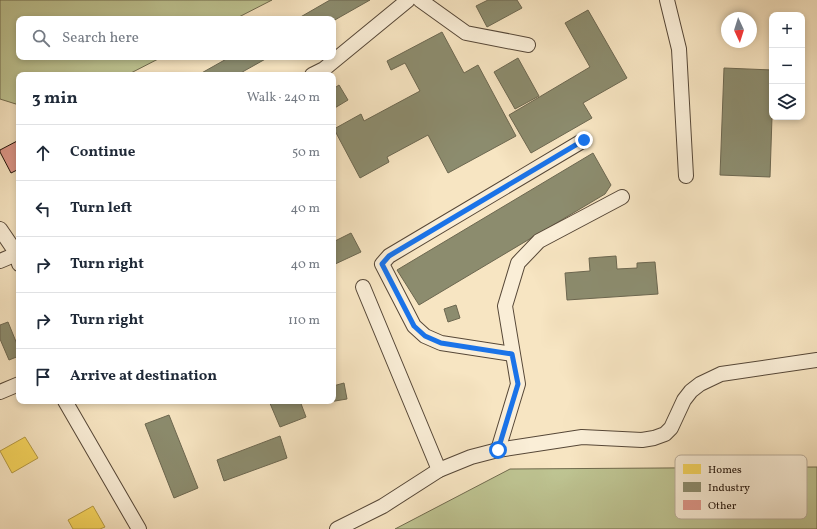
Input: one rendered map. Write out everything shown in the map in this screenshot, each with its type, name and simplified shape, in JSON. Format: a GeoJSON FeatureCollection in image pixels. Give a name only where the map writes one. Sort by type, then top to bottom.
{"type":"FeatureCollection","features":[{"type":"Feature","properties":{"kind":"lane"},"geometry":{"type":"LineString","coordinates":[[336,59],[408,0]]}},
{"type":"Feature","properties":{"kind":"lane"},"geometry":{"type":"LineString","coordinates":[[420,0],[466,33],[528,45]]}},
{"type":"Feature","properties":{"kind":"lane"},"geometry":{"type":"LineString","coordinates":[[667,0],[679,49],[686,176]]}},
{"type":"Feature","properties":{"kind":"lane"},"geometry":{"type":"LineString","coordinates":[[318,72],[335,60]]}},
{"type":"Feature","properties":{"kind":"lane"},"geometry":{"type":"LineString","coordinates":[[512,354],[441,343],[425,336],[414,326],[382,264],[389,256],[584,140]]}},
{"type":"Feature","properties":{"kind":"lane"},"geometry":{"type":"LineString","coordinates":[[498,450],[518,384],[512,354],[506,306],[518,263],[539,241],[622,197]]}},
{"type":"Feature","properties":{"kind":"lane"},"geometry":{"type":"LineString","coordinates":[[0,229],[16,254]]}},
{"type":"Feature","properties":{"kind":"lane"},"geometry":{"type":"LineString","coordinates":[[0,261],[16,257]]}},
{"type":"Feature","properties":{"kind":"lane"},"geometry":{"type":"LineString","coordinates":[[363,287],[439,470]]}},
{"type":"Feature","properties":{"kind":"lane"},"geometry":{"type":"LineString","coordinates":[[337,529],[384,506],[439,470],[471,458],[498,450],[582,437],[642,440],[654,438],[665,434],[671,428],[684,400],[691,391],[700,384],[721,374],[817,360]]}},
{"type":"Feature","properties":{"kind":"lane"},"geometry":{"type":"LineString","coordinates":[[0,392],[16,385]]}},
{"type":"Feature","properties":{"kind":"lane"},"geometry":{"type":"LineString","coordinates":[[67,404],[139,529]]}},
{"type":"Feature","properties":{"kind":"green space"},"geometry":{"type":"Polygon","coordinates":[[[0,0],[272,0],[241,16],[16,16],[16,60],[156,60],[133,72],[16,72],[16,104],[0,99],[0,0]]]}},
{"type":"Feature","properties":{"kind":"green space"},"geometry":{"type":"Polygon","coordinates":[[[807,467],[817,467],[817,529],[395,529],[510,469],[675,468],[675,519],[807,519],[807,467]]]}},
{"type":"Feature","properties":{"kind":"building: Homes"},"geometry":{"type":"Polygon","coordinates":[[[25,437],[38,458],[12,473],[0,451],[25,437]]]}},
{"type":"Feature","properties":{"kind":"building: Homes"},"geometry":{"type":"Polygon","coordinates":[[[93,506],[105,527],[100,529],[73,529],[68,520],[93,506]]]}},
{"type":"Feature","properties":{"kind":"building: Industry"},"geometry":{"type":"Polygon","coordinates":[[[330,0],[370,0],[336,19],[336,16],[302,16],[330,0]]]}},
{"type":"Feature","properties":{"kind":"building: Industry"},"geometry":{"type":"Polygon","coordinates":[[[488,0],[517,0],[522,8],[487,27],[476,6],[488,0]]]}},
{"type":"Feature","properties":{"kind":"building: Industry"},"geometry":{"type":"Polygon","coordinates":[[[588,10],[627,78],[583,103],[592,118],[531,153],[509,115],[590,67],[565,23],[588,10]]]}},
{"type":"Feature","properties":{"kind":"building: Industry"},"geometry":{"type":"Polygon","coordinates":[[[442,32],[464,73],[478,65],[516,136],[448,173],[428,135],[387,157],[389,162],[360,178],[336,133],[336,128],[361,114],[364,121],[420,91],[405,63],[391,70],[387,61],[442,32]]]}},
{"type":"Feature","properties":{"kind":"building: Industry"},"geometry":{"type":"Polygon","coordinates":[[[518,58],[539,96],[515,109],[494,72],[518,58]]]}},
{"type":"Feature","properties":{"kind":"building: Industry"},"geometry":{"type":"Polygon","coordinates":[[[225,60],[264,60],[242,72],[203,72],[225,60]]]}},
{"type":"Feature","properties":{"kind":"building: Industry"},"geometry":{"type":"Polygon","coordinates":[[[724,68],[769,70],[769,120],[772,120],[770,177],[720,175],[724,68]]]}},
{"type":"Feature","properties":{"kind":"building: Industry"},"geometry":{"type":"Polygon","coordinates":[[[339,85],[348,100],[336,107],[336,87],[339,85]]]}},
{"type":"Feature","properties":{"kind":"building: Industry"},"geometry":{"type":"Polygon","coordinates":[[[593,153],[611,185],[605,194],[419,305],[397,270],[593,153]]]}},
{"type":"Feature","properties":{"kind":"building: Industry"},"geometry":{"type":"Polygon","coordinates":[[[351,233],[361,252],[336,264],[336,240],[351,233]]]}},
{"type":"Feature","properties":{"kind":"building: Industry"},"geometry":{"type":"Polygon","coordinates":[[[616,256],[617,269],[637,268],[637,263],[655,262],[658,294],[567,300],[565,273],[590,271],[589,258],[616,256]]]}},
{"type":"Feature","properties":{"kind":"building: Industry"},"geometry":{"type":"Polygon","coordinates":[[[456,305],[460,318],[448,322],[444,309],[456,305]]]}},
{"type":"Feature","properties":{"kind":"building: Industry"},"geometry":{"type":"Polygon","coordinates":[[[8,322],[16,342],[16,357],[9,360],[0,339],[0,325],[8,322]]]}},
{"type":"Feature","properties":{"kind":"building: Industry"},"geometry":{"type":"Polygon","coordinates":[[[344,383],[347,399],[336,401],[336,385],[344,383]]]}},
{"type":"Feature","properties":{"kind":"building: Industry"},"geometry":{"type":"Polygon","coordinates":[[[270,404],[301,404],[306,417],[280,427],[270,404]]]}},
{"type":"Feature","properties":{"kind":"building: Industry"},"geometry":{"type":"Polygon","coordinates":[[[169,415],[198,488],[174,498],[145,424],[169,415]]]}},
{"type":"Feature","properties":{"kind":"building: Industry"},"geometry":{"type":"Polygon","coordinates":[[[280,436],[287,458],[224,481],[217,460],[280,436]]]}},
{"type":"Feature","properties":{"kind":"building: Other"},"geometry":{"type":"Polygon","coordinates":[[[16,142],[16,170],[11,173],[0,150],[16,142]]]}},
{"type":"Feature","properties":{"kind":"route"},"geometry":{"type":"LineString","coordinates":[[498,450],[518,384],[512,354],[441,343],[425,336],[414,326],[382,264],[389,256],[584,140]]}}]}
